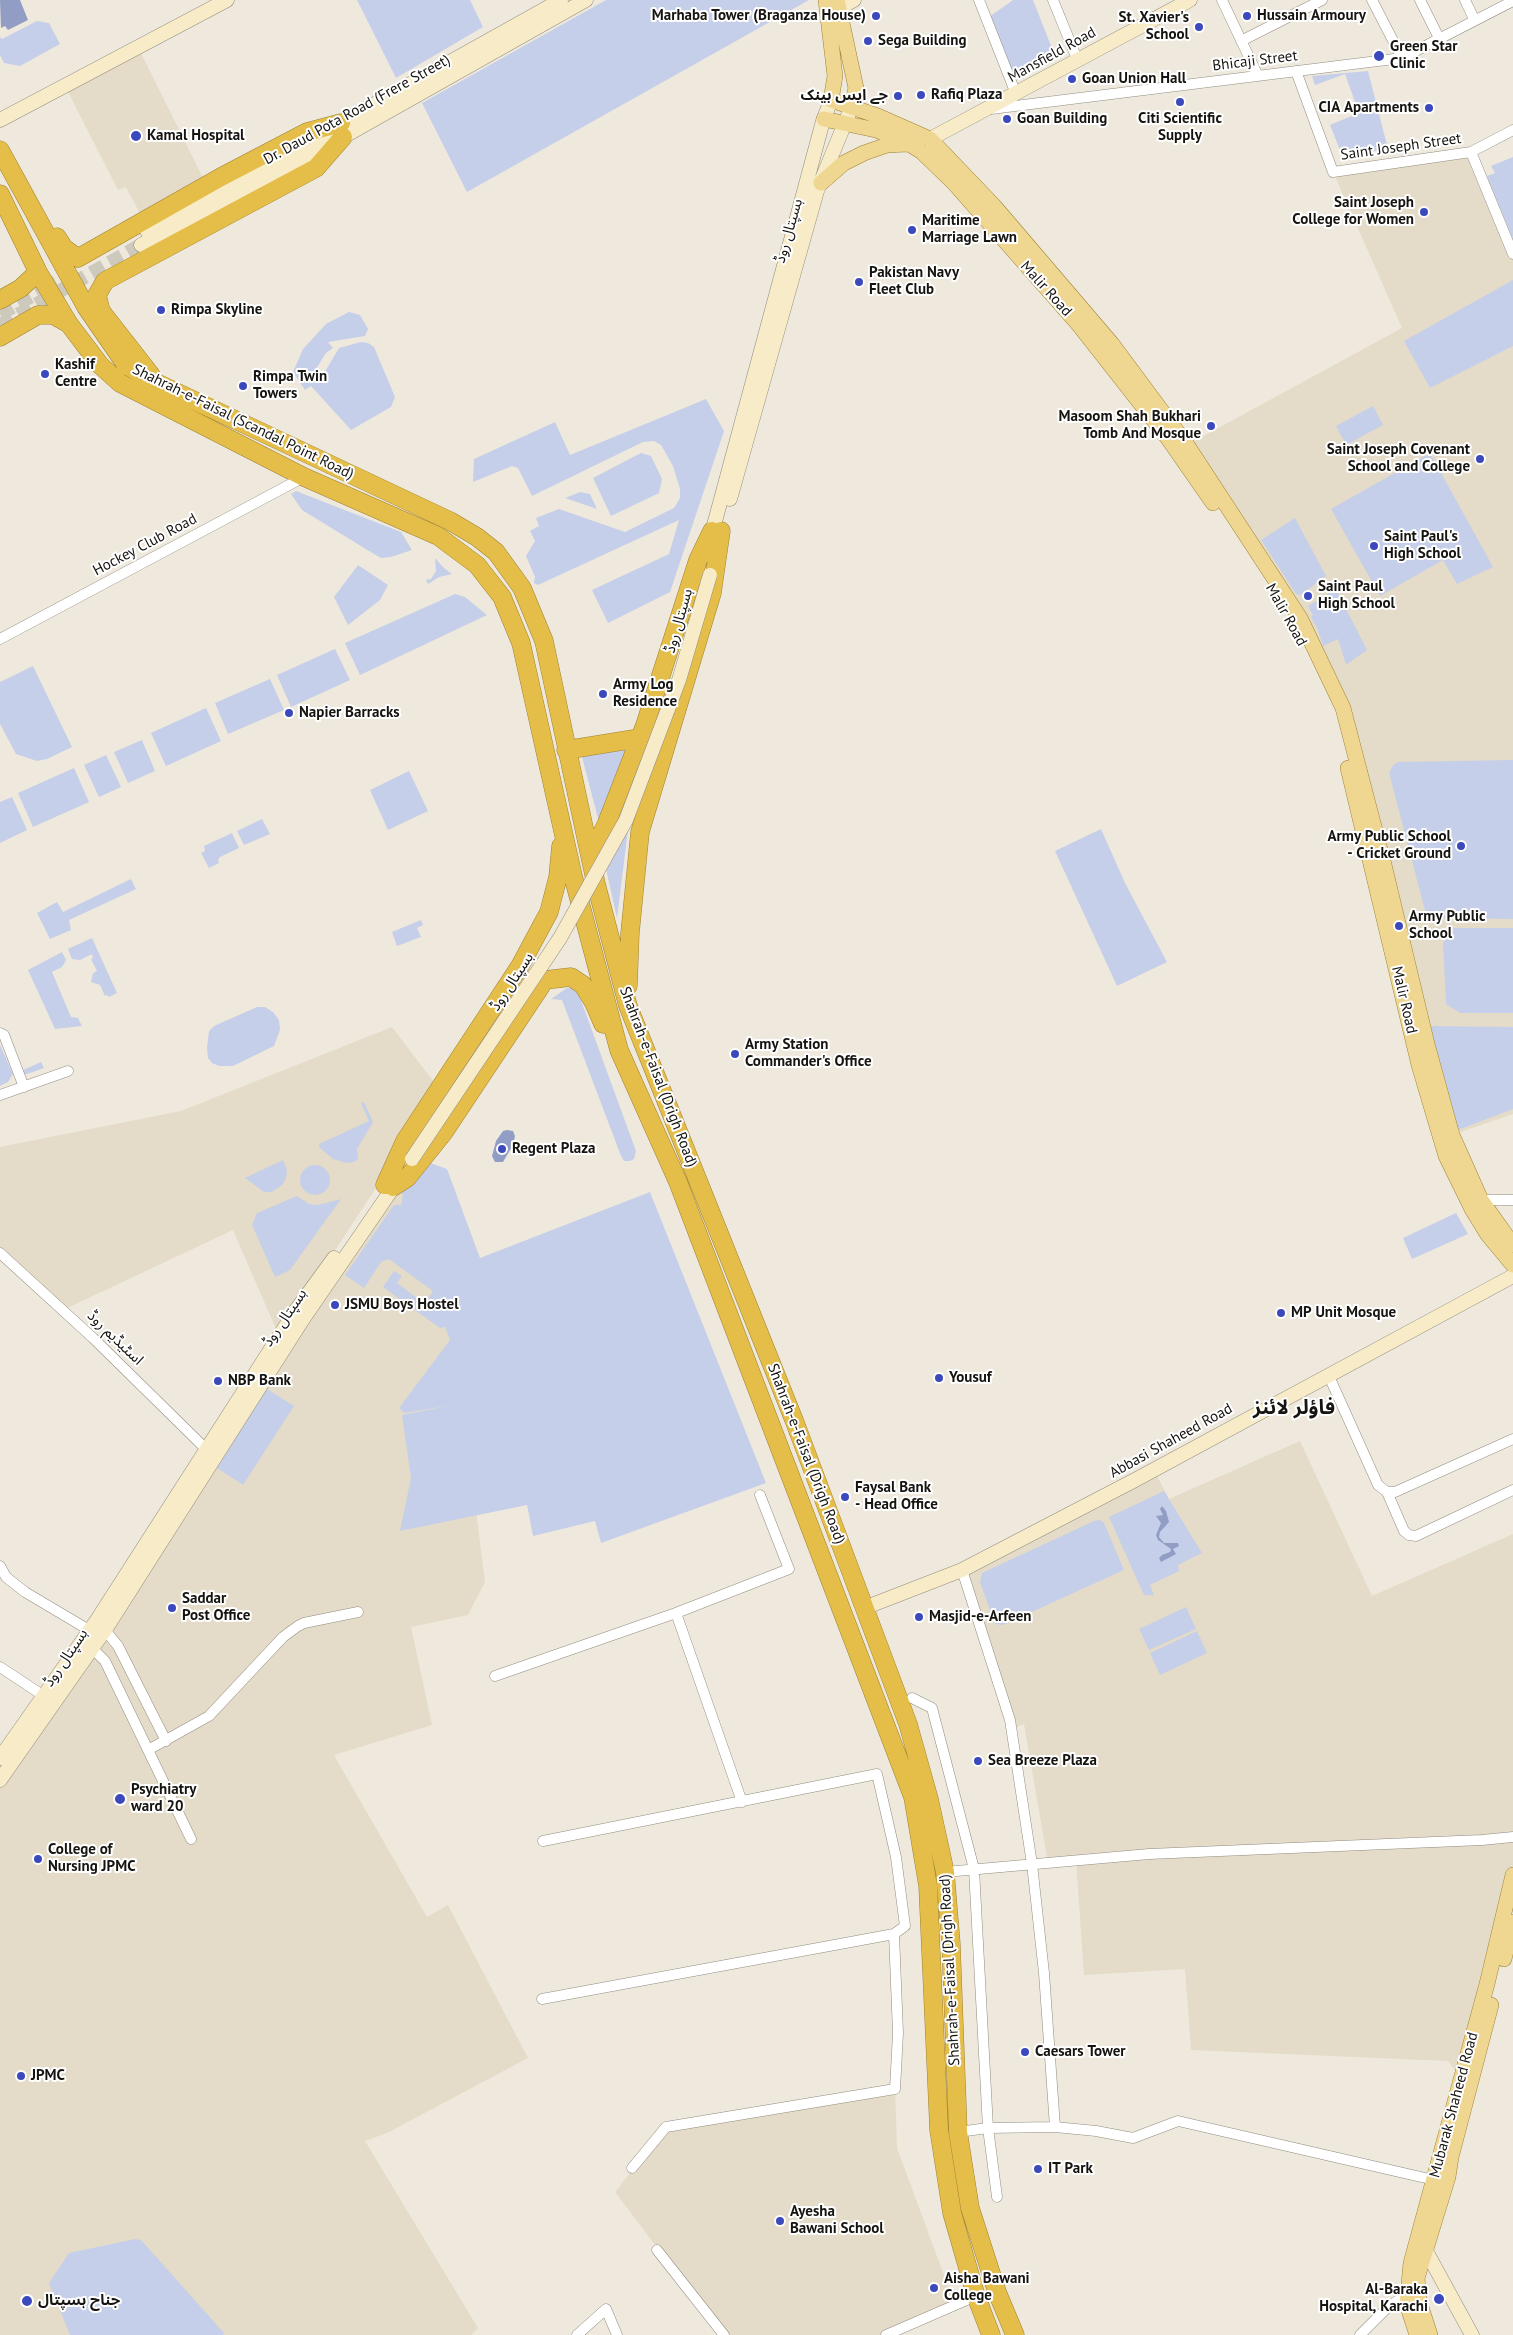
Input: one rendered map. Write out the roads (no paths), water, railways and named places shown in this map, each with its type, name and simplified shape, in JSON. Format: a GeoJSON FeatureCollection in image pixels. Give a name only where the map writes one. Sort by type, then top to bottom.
{"type":"FeatureCollection","features":[{"type":"Feature","properties":{"kind":"highway"},"geometry":{"type":"LineString","coordinates":[[97,295],[86,289],[77,278],[74,266],[78,258],[221,177],[307,132],[342,130]]}},
{"type":"Feature","properties":{"kind":"highway"},"geometry":{"type":"LineString","coordinates":[[157,383],[101,311],[97,295],[105,281],[316,168],[342,130]]}},
{"type":"Feature","properties":{"kind":"highway","name":"Shahrah-e-Faisal (Scandal Point Road)"},"geometry":{"type":"LineString","coordinates":[[0,150],[86,307],[126,365],[157,383],[450,521],[477,537],[496,552],[522,588]]}},
{"type":"Feature","properties":{"kind":"highway"},"geometry":{"type":"LineString","coordinates":[[20,186],[48,220],[64,248],[78,258]]}},
{"type":"Feature","properties":{"kind":"highway","name":"Shahrah-e-Faisal (Scandal Point Road)"},"geometry":{"type":"LineString","coordinates":[[0,194],[38,272],[69,324],[100,365],[120,383],[304,477],[438,536],[477,565],[487,575],[502,597]]}},
{"type":"Feature","properties":{"kind":"highway"},"geometry":{"type":"LineString","coordinates":[[0,300],[21,288],[38,272]]}},
{"type":"Feature","properties":{"kind":"highway"},"geometry":{"type":"LineString","coordinates":[[0,337],[38,315],[54,315],[69,324]]}},
{"type":"Feature","properties":{"kind":"highway"},"geometry":{"type":"LineString","coordinates":[[590,856],[606,825],[640,738],[698,560],[716,531]]}},
{"type":"Feature","properties":{"kind":"highway"},"geometry":{"type":"LineString","coordinates":[[628,1006],[630,933],[643,823],[712,594],[716,531]]}},
{"type":"Feature","properties":{"kind":"highway","name":"Shahrah-e-Faisal (Drigh Road)"},"geometry":{"type":"LineString","coordinates":[[522,588],[544,642],[590,856],[628,1006],[794,1420],[908,1724],[929,1799],[945,1872],[951,1944],[958,2132],[970,2208],[997,2292],[1015,2335]]}},
{"type":"Feature","properties":{"kind":"highway","name":"Shahrah-e-Faisal (Drigh Road)"},"geometry":{"type":"LineString","coordinates":[[502,597],[521,643],[573,876],[619,1050],[678,1182],[913,1796],[928,1886],[939,2130],[952,2213],[976,2296],[991,2335]]}},
{"type":"Feature","properties":{"kind":"highway"},"geometry":{"type":"LineString","coordinates":[[566,750],[640,738]]}},
{"type":"Feature","properties":{"kind":"highway"},"geometry":{"type":"LineString","coordinates":[[606,825],[643,823]]}},
{"type":"Feature","properties":{"kind":"highway"},"geometry":{"type":"LineString","coordinates":[[389,1186],[405,1141],[520,966],[550,912],[558,877],[563,825]]}},
{"type":"Feature","properties":{"kind":"highway"},"geometry":{"type":"LineString","coordinates":[[389,1186],[407,1178],[444,1132],[545,980],[555,977],[571,977],[583,985],[594,1003],[606,1031],[619,1050]]}},
{"type":"Feature","properties":{"kind":"main road"},"geometry":{"type":"LineString","coordinates":[[0,120],[227,0]]}},
{"type":"Feature","properties":{"kind":"main road","name":"Dr. Daud Pota Road (Frere Street)"},"geometry":{"type":"LineString","coordinates":[[342,130],[560,0]]}},
{"type":"Feature","properties":{"kind":"main road","name":"Dr. Daud Pota Road (Frere Street)"},"geometry":{"type":"LineString","coordinates":[[139,241],[586,0]]}},
{"type":"Feature","properties":{"kind":"main road"},"geometry":{"type":"LineString","coordinates":[[826,0],[835,76],[831,100]]}},
{"type":"Feature","properties":{"kind":"main road"},"geometry":{"type":"LineString","coordinates":[[852,106],[856,88],[838,4],[854,0]]}},
{"type":"Feature","properties":{"kind":"main road","name":"Mansfield Road"},"geometry":{"type":"LineString","coordinates":[[930,139],[1190,0]]}},
{"type":"Feature","properties":{"kind":"main road","name":"Malir Road"},"geometry":{"type":"LineString","coordinates":[[831,100],[852,106],[930,139],[995,207],[1105,337],[1187,445],[1300,618],[1343,708],[1444,1109],[1462,1161],[1481,1200],[1513,1245]]}},
{"type":"Feature","properties":{"kind":"main road","name":"ہسپتال روڈ"},"geometry":{"type":"LineString","coordinates":[[0,1780],[104,1630],[389,1186],[560,938],[626,820],[679,680],[716,531],[824,119],[831,100]]}},
{"type":"Feature","properties":{"kind":"main road","name":"ہسپتال روڈ"},"geometry":{"type":"LineString","coordinates":[[716,531],[821,183],[852,106]]}},
{"type":"Feature","properties":{"kind":"main road","name":"Malir Road"},"geometry":{"type":"LineString","coordinates":[[824,119],[876,130],[911,143],[954,183],[1079,326],[1125,383],[1240,537],[1284,608],[1326,691],[1334,712],[1419,1065],[1446,1156],[1472,1209],[1492,1241],[1513,1264]]}},
{"type":"Feature","properties":{"kind":"main road"},"geometry":{"type":"LineString","coordinates":[[821,183],[844,164],[864,152],[887,146],[911,143]]}},
{"type":"Feature","properties":{"kind":"main road","name":"ہسپتال روڈ"},"geometry":{"type":"LineString","coordinates":[[0,1758],[89,1630],[294,1313],[389,1186]]}},
{"type":"Feature","properties":{"kind":"main road","name":"Abbasi Shaheed Road"},"geometry":{"type":"LineString","coordinates":[[864,1608],[962,1570],[1135,1480],[1328,1374],[1513,1276]]}},
{"type":"Feature","properties":{"kind":"main road","name":"Mubarak Shaheed Road"},"geometry":{"type":"LineString","coordinates":[[1418,2335],[1409,2313],[1411,2292],[1434,2180],[1487,1984],[1513,1875]]}},
{"type":"Feature","properties":{"kind":"main road","name":"Mubarak Shaheed Road"},"geometry":{"type":"LineString","coordinates":[[1421,2245],[1448,2177],[1451,2157],[1513,1922]]}},
{"type":"Feature","properties":{"kind":"main road"},"geometry":{"type":"LineString","coordinates":[[1421,2245],[1472,2335]]}},
{"type":"Feature","properties":{"kind":"main road","name":"Mubarak Shaheed Road"},"geometry":{"type":"LineString","coordinates":[[1411,2292],[1430,2335]]}},
{"type":"Feature","properties":{"kind":"street"},"geometry":{"type":"LineString","coordinates":[[979,0],[1016,94]]}},
{"type":"Feature","properties":{"kind":"street"},"geometry":{"type":"LineString","coordinates":[[1052,0],[1076,60]]}},
{"type":"Feature","properties":{"kind":"street"},"geometry":{"type":"LineString","coordinates":[[1222,0],[1258,76]]}},
{"type":"Feature","properties":{"kind":"street"},"geometry":{"type":"LineString","coordinates":[[1241,41],[1322,0]]}},
{"type":"Feature","properties":{"kind":"street"},"geometry":{"type":"LineString","coordinates":[[1372,0],[1402,58]]}},
{"type":"Feature","properties":{"kind":"street"},"geometry":{"type":"LineString","coordinates":[[1420,0],[1439,38]]}},
{"type":"Feature","properties":{"kind":"street"},"geometry":{"type":"LineString","coordinates":[[1465,0],[1474,20]]}},
{"type":"Feature","properties":{"kind":"street","name":"Bhicaji Street"},"geometry":{"type":"LineString","coordinates":[[987,109],[1402,58],[1513,0]]}},
{"type":"Feature","properties":{"kind":"street","name":"Saint Joseph Street"},"geometry":{"type":"LineString","coordinates":[[1296,71],[1333,172],[1471,152],[1513,254]]}},
{"type":"Feature","properties":{"kind":"street"},"geometry":{"type":"LineString","coordinates":[[1471,152],[1513,130]]}},
{"type":"Feature","properties":{"kind":"street","name":"Hockey Club Road"},"geometry":{"type":"LineString","coordinates":[[0,639],[304,477]]}},
{"type":"Feature","properties":{"kind":"street"},"geometry":{"type":"LineString","coordinates":[[0,1033],[4,1035],[24,1087]]}},
{"type":"Feature","properties":{"kind":"street"},"geometry":{"type":"LineString","coordinates":[[0,1095],[68,1071]]}},
{"type":"Feature","properties":{"kind":"street"},"geometry":{"type":"LineString","coordinates":[[1481,1200],[1513,1200]]}},
{"type":"Feature","properties":{"kind":"street","name":"اسٹیڈیم روڈ"},"geometry":{"type":"LineString","coordinates":[[0,1253],[93,1338],[206,1448]]}},
{"type":"Feature","properties":{"kind":"street"},"geometry":{"type":"LineString","coordinates":[[1328,1374],[1378,1485],[1386,1492],[1404,1531],[1409,1535],[1416,1536],[1513,1490]]}},
{"type":"Feature","properties":{"kind":"street"},"geometry":{"type":"LineString","coordinates":[[1386,1492],[1395,1492],[1513,1439]]}},
{"type":"Feature","properties":{"kind":"street"},"geometry":{"type":"LineString","coordinates":[[495,1676],[676,1613],[788,1569],[760,1494]]}},
{"type":"Feature","properties":{"kind":"street"},"geometry":{"type":"LineString","coordinates":[[0,1566],[6,1577],[25,1592],[89,1630]]}},
{"type":"Feature","properties":{"kind":"street"},"geometry":{"type":"LineString","coordinates":[[962,1570],[1010,1720],[1032,1864],[1044,1973],[1055,2127]]}},
{"type":"Feature","properties":{"kind":"street"},"geometry":{"type":"LineString","coordinates":[[148,1750],[219,1708],[283,1637],[298,1626],[304,1623],[358,1612]]}},
{"type":"Feature","properties":{"kind":"street"},"geometry":{"type":"LineString","coordinates":[[676,1613],[742,1802]]}},
{"type":"Feature","properties":{"kind":"street"},"geometry":{"type":"LineString","coordinates":[[104,1630],[118,1646],[166,1741]]}},
{"type":"Feature","properties":{"kind":"street"},"geometry":{"type":"LineString","coordinates":[[92,1648],[105,1661],[191,1839]]}},
{"type":"Feature","properties":{"kind":"street"},"geometry":{"type":"LineString","coordinates":[[0,1667],[44,1696]]}},
{"type":"Feature","properties":{"kind":"street"},"geometry":{"type":"LineString","coordinates":[[912,1698],[932,1708],[974,1869],[988,2128],[997,2197]]}},
{"type":"Feature","properties":{"kind":"street"},"geometry":{"type":"LineString","coordinates":[[542,1999],[894,1934],[906,1926],[896,1857],[877,1774],[543,1841]]}},
{"type":"Feature","properties":{"kind":"street"},"geometry":{"type":"LineString","coordinates":[[945,1872],[1149,1854],[1482,1840],[1513,1836]]}},
{"type":"Feature","properties":{"kind":"street"},"geometry":{"type":"LineString","coordinates":[[632,2168],[666,2128],[895,2090],[898,2033],[894,1934]]}},
{"type":"Feature","properties":{"kind":"street"},"geometry":{"type":"LineString","coordinates":[[958,2132],[988,2128],[1055,2127],[1096,2131],[1134,2138],[1178,2121],[1434,2180]]}},
{"type":"Feature","properties":{"kind":"street"},"geometry":{"type":"LineString","coordinates":[[658,2250],[724,2335]]}},
{"type":"Feature","properties":{"kind":"street"},"geometry":{"type":"LineString","coordinates":[[1360,2335],[1388,2307],[1411,2292]]}},
{"type":"Feature","properties":{"kind":"street"},"geometry":{"type":"LineString","coordinates":[[886,2335],[976,2296]]}},
{"type":"Feature","properties":{"kind":"street"},"geometry":{"type":"LineString","coordinates":[[577,2335],[606,2309],[617,2335]]}},
{"type":"Feature","properties":{"kind":"tunnel"},"geometry":{"type":"LineString","coordinates":[[0,325],[141,245]]}},
{"type":"Feature","properties":{"kind":"tunnel"},"geometry":{"type":"LineString","coordinates":[[0,314],[56,282]]}},
{"type":"Feature","properties":{"kind":"place","name":"Marhaba Tower (Braganza House)"},"geometry":{"type":"Point","coordinates":[876,16]}},
{"type":"Feature","properties":{"kind":"place","name":"Hussain Armoury"},"geometry":{"type":"Point","coordinates":[1247,16]}},
{"type":"Feature","properties":{"kind":"place","name":"St. Xavier's School"},"geometry":{"type":"Point","coordinates":[1199,27]}},
{"type":"Feature","properties":{"kind":"place","name":"Sega Building"},"geometry":{"type":"Point","coordinates":[868,41]}},
{"type":"Feature","properties":{"kind":"place","name":"Green Star Clinic"},"geometry":{"type":"Point","coordinates":[1379,56]}},
{"type":"Feature","properties":{"kind":"place","name":"Goan Union Hall"},"geometry":{"type":"Point","coordinates":[1072,79]}},
{"type":"Feature","properties":{"kind":"place","name":"Rafiq Plaza"},"geometry":{"type":"Point","coordinates":[921,95]}},
{"type":"Feature","properties":{"kind":"place","name":"جے ایس بینک"},"geometry":{"type":"Point","coordinates":[898,96]}},
{"type":"Feature","properties":{"kind":"place","name":"Citi Scientific Supply"},"geometry":{"type":"Point","coordinates":[1180,102]}},
{"type":"Feature","properties":{"kind":"place","name":"CIA Apartments"},"geometry":{"type":"Point","coordinates":[1429,108]}},
{"type":"Feature","properties":{"kind":"place","name":"Goan Building"},"geometry":{"type":"Point","coordinates":[1007,119]}},
{"type":"Feature","properties":{"kind":"place","name":"Kamal Hospital"},"geometry":{"type":"Point","coordinates":[136,136]}},
{"type":"Feature","properties":{"kind":"place","name":"Saint Joseph College for Women"},"geometry":{"type":"Point","coordinates":[1424,212]}},
{"type":"Feature","properties":{"kind":"place","name":"Maritime Marriage Lawn"},"geometry":{"type":"Point","coordinates":[912,230]}},
{"type":"Feature","properties":{"kind":"place","name":"Pakistan Navy Fleet Club"},"geometry":{"type":"Point","coordinates":[859,282]}},
{"type":"Feature","properties":{"kind":"place","name":"Rimpa Skyline"},"geometry":{"type":"Point","coordinates":[161,310]}},
{"type":"Feature","properties":{"kind":"place","name":"Kashif Centre"},"geometry":{"type":"Point","coordinates":[45,374]}},
{"type":"Feature","properties":{"kind":"place","name":"Rimpa Twin Towers"},"geometry":{"type":"Point","coordinates":[243,386]}},
{"type":"Feature","properties":{"kind":"place","name":"Masoom Shah Bukhari Tomb And Mosque"},"geometry":{"type":"Point","coordinates":[1211,426]}},
{"type":"Feature","properties":{"kind":"place","name":"Saint Joseph Covenant School and College"},"geometry":{"type":"Point","coordinates":[1480,459]}},
{"type":"Feature","properties":{"kind":"place","name":"Saint Paul's High School"},"geometry":{"type":"Point","coordinates":[1374,546]}},
{"type":"Feature","properties":{"kind":"place","name":"Saint Paul High School"},"geometry":{"type":"Point","coordinates":[1308,596]}},
{"type":"Feature","properties":{"kind":"place","name":"Army Log Residence"},"geometry":{"type":"Point","coordinates":[603,694]}},
{"type":"Feature","properties":{"kind":"place","name":"Napier Barracks"},"geometry":{"type":"Point","coordinates":[289,713]}},
{"type":"Feature","properties":{"kind":"place","name":"Army Public School - Cricket Ground"},"geometry":{"type":"Point","coordinates":[1461,846]}},
{"type":"Feature","properties":{"kind":"place","name":"Army Public School"},"geometry":{"type":"Point","coordinates":[1399,926]}},
{"type":"Feature","properties":{"kind":"place","name":"Army Station Commander's Office"},"geometry":{"type":"Point","coordinates":[735,1054]}},
{"type":"Feature","properties":{"kind":"place","name":"Regent Plaza"},"geometry":{"type":"Point","coordinates":[502,1149]}},
{"type":"Feature","properties":{"kind":"place","name":"JSMU Boys Hostel"},"geometry":{"type":"Point","coordinates":[335,1305]}},
{"type":"Feature","properties":{"kind":"place","name":"MP Unit Mosque"},"geometry":{"type":"Point","coordinates":[1281,1313]}},
{"type":"Feature","properties":{"kind":"place","name":"Yousuf"},"geometry":{"type":"Point","coordinates":[939,1378]}},
{"type":"Feature","properties":{"kind":"place","name":"NBP Bank"},"geometry":{"type":"Point","coordinates":[218,1381]}},
{"type":"Feature","properties":{"kind":"place","name":"Faysal Bank - Head Office"},"geometry":{"type":"Point","coordinates":[845,1497]}},
{"type":"Feature","properties":{"kind":"place","name":"Saddar Post Office"},"geometry":{"type":"Point","coordinates":[172,1608]}},
{"type":"Feature","properties":{"kind":"place","name":"Masjid-e-Arfeen"},"geometry":{"type":"Point","coordinates":[919,1617]}},
{"type":"Feature","properties":{"kind":"place","name":"Sea Breeze Plaza"},"geometry":{"type":"Point","coordinates":[978,1761]}},
{"type":"Feature","properties":{"kind":"place","name":"Psychiatry ward 20"},"geometry":{"type":"Point","coordinates":[120,1799]}},
{"type":"Feature","properties":{"kind":"place","name":"College of Nursing JPMC"},"geometry":{"type":"Point","coordinates":[38,1859]}},
{"type":"Feature","properties":{"kind":"place","name":"Caesars Tower"},"geometry":{"type":"Point","coordinates":[1025,2052]}},
{"type":"Feature","properties":{"kind":"place","name":"JPMC"},"geometry":{"type":"Point","coordinates":[21,2076]}},
{"type":"Feature","properties":{"kind":"place","name":"IT Park"},"geometry":{"type":"Point","coordinates":[1038,2169]}},
{"type":"Feature","properties":{"kind":"place","name":"Ayesha Bawani School"},"geometry":{"type":"Point","coordinates":[780,2221]}},
{"type":"Feature","properties":{"kind":"place","name":"Aisha Bawani College"},"geometry":{"type":"Point","coordinates":[934,2288]}},
{"type":"Feature","properties":{"kind":"place","name":"Al-Baraka Hospital, Karachi"},"geometry":{"type":"Point","coordinates":[1439,2299]}},
{"type":"Feature","properties":{"kind":"place","name":"جناح ہسپتال"},"geometry":{"type":"Point","coordinates":[27,2301]}},
{"type":"Feature","properties":{"kind":"district","name":"فاؤلر لائنز"},"geometry":{"type":"Point","coordinates":[1294,1408]}}]}
